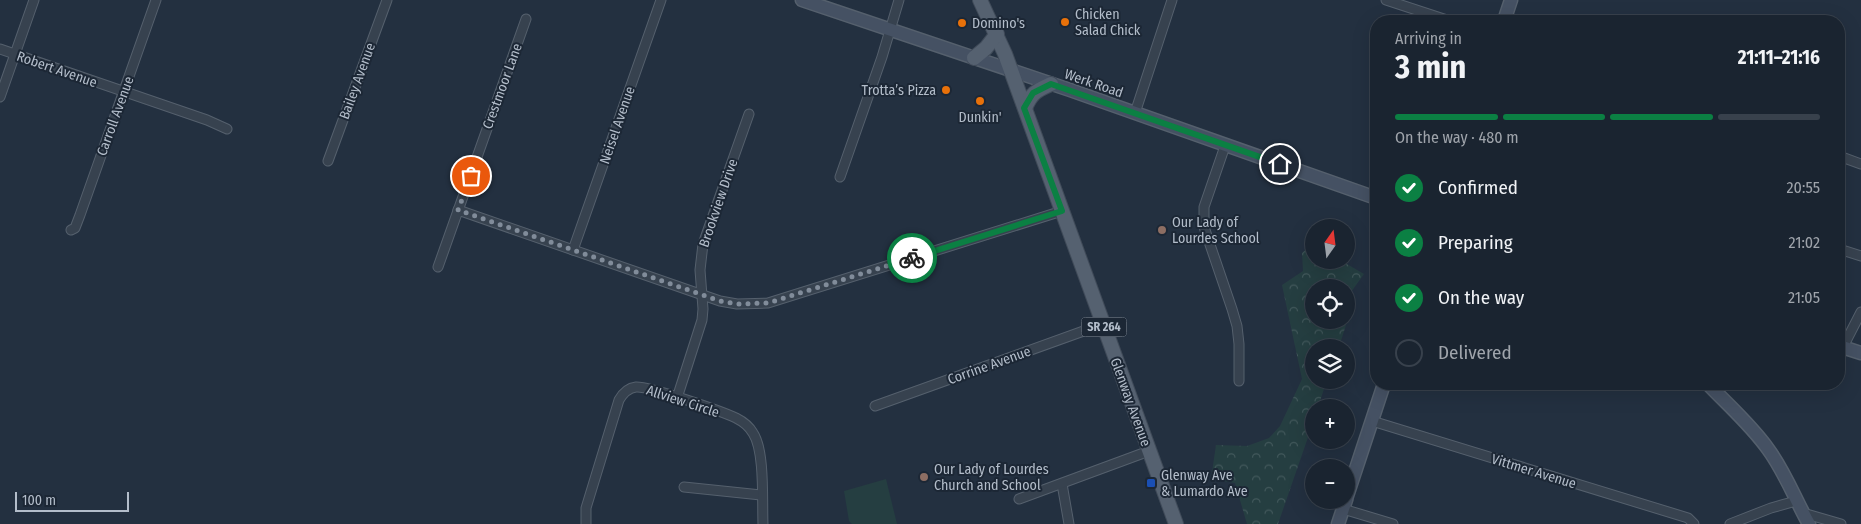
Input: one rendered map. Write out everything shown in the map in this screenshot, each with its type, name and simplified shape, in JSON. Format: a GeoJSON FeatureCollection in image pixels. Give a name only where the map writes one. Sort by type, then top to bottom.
{"type":"FeatureCollection","features":[{"type":"Feature","properties":{"kind":"main road","name":"Werk Road"},"geometry":{"type":"LineString","coordinates":[[802,0],[1011,70],[1370,196]]}},
{"type":"Feature","properties":{"kind":"main road","name":"Glenway Avenue"},"geometry":{"type":"LineString","coordinates":[[980,0],[997,34],[1011,70],[1176,524]]}},
{"type":"Feature","properties":{"kind":"main road"},"geometry":{"type":"LineString","coordinates":[[1506,15],[1511,0]]}},
{"type":"Feature","properties":{"kind":"main road"},"geometry":{"type":"LineString","coordinates":[[974,58],[986,48],[997,34]]}},
{"type":"Feature","properties":{"kind":"main road"},"geometry":{"type":"LineString","coordinates":[[1024,108],[1033,93],[1051,84]]}},
{"type":"Feature","properties":{"kind":"main road"},"geometry":{"type":"LineString","coordinates":[[1845,348],[1861,353]]}},
{"type":"Feature","properties":{"kind":"main road"},"geometry":{"type":"LineString","coordinates":[[1355,472],[1382,390]]}},
{"type":"Feature","properties":{"kind":"main road"},"geometry":{"type":"LineString","coordinates":[[1714,390],[1769,450],[1779,465],[1806,518]]}},
{"type":"Feature","properties":{"kind":"main road"},"geometry":{"type":"LineString","coordinates":[[1338,524],[1343,509]]}},
{"type":"Feature","properties":{"kind":"street"},"geometry":{"type":"LineString","coordinates":[[0,97],[34,0]]}},
{"type":"Feature","properties":{"kind":"street","name":"Carroll Avenue"},"geometry":{"type":"LineString","coordinates":[[71,230],[74,228],[80,215],[156,0]]}},
{"type":"Feature","properties":{"kind":"street","name":"Bailey Avenue"},"geometry":{"type":"LineString","coordinates":[[328,161],[387,0]]}},
{"type":"Feature","properties":{"kind":"street","name":"Neisel Avenue"},"geometry":{"type":"LineString","coordinates":[[573,250],[661,0]]}},
{"type":"Feature","properties":{"kind":"street"},"geometry":{"type":"LineString","coordinates":[[840,177],[899,0]]}},
{"type":"Feature","properties":{"kind":"street"},"geometry":{"type":"LineString","coordinates":[[1135,113],[1172,0]]}},
{"type":"Feature","properties":{"kind":"street"},"geometry":{"type":"LineString","coordinates":[[1386,0],[1410,4],[1436,15]]}},
{"type":"Feature","properties":{"kind":"street","name":"Crestmoor Lane"},"geometry":{"type":"LineString","coordinates":[[438,267],[526,19]]}},
{"type":"Feature","properties":{"kind":"street","name":"Robert Avenue"},"geometry":{"type":"LineString","coordinates":[[0,49],[206,120],[227,129]]}},
{"type":"Feature","properties":{"kind":"street","name":"Brookview Drive"},"geometry":{"type":"LineString","coordinates":[[677,398],[702,320],[700,270],[703,244],[749,114]]}},
{"type":"Feature","properties":{"kind":"street"},"geometry":{"type":"LineString","coordinates":[[1225,146],[1204,207],[1204,227],[1236,326],[1239,344],[1239,380]]}},
{"type":"Feature","properties":{"kind":"street"},"geometry":{"type":"LineString","coordinates":[[1845,158],[1861,164]]}},
{"type":"Feature","properties":{"kind":"street"},"geometry":{"type":"LineString","coordinates":[[458,210],[720,301],[737,304],[768,303],[1062,211]]}},
{"type":"Feature","properties":{"kind":"street"},"geometry":{"type":"LineString","coordinates":[[1845,251],[1861,256]]}},
{"type":"Feature","properties":{"kind":"street"},"geometry":{"type":"LineString","coordinates":[[1845,340],[1861,312]]}},
{"type":"Feature","properties":{"kind":"street","name":"Corrine Avenue"},"geometry":{"type":"LineString","coordinates":[[875,406],[1103,324]]}},
{"type":"Feature","properties":{"kind":"street","name":"Allview Circle"},"geometry":{"type":"LineString","coordinates":[[586,524],[586,508],[622,395],[629,389],[641,387],[734,417],[750,428],[758,443],[760,454],[763,524]]}},
{"type":"Feature","properties":{"kind":"street","name":"Vittmer Avenue"},"geometry":{"type":"LineString","coordinates":[[1372,421],[1688,518],[1694,524]]}},
{"type":"Feature","properties":{"kind":"street"},"geometry":{"type":"LineString","coordinates":[[1019,499],[1150,451]]}},
{"type":"Feature","properties":{"kind":"street"},"geometry":{"type":"LineString","coordinates":[[1062,484],[1069,524]]}},
{"type":"Feature","properties":{"kind":"street"},"geometry":{"type":"LineString","coordinates":[[684,487],[762,496]]}},
{"type":"Feature","properties":{"kind":"street"},"geometry":{"type":"LineString","coordinates":[[1730,524],[1771,508],[1796,501]]}},
{"type":"Feature","properties":{"kind":"street"},"geometry":{"type":"LineString","coordinates":[[1355,507],[1393,524]]}},
{"type":"Feature","properties":{"kind":"street"},"geometry":{"type":"LineString","coordinates":[[1806,518],[1841,524]]}},
{"type":"Feature","properties":{"kind":"green space"},"geometry":{"type":"Polygon","coordinates":[[[1305,250],[1305,269],[1355,269],[1364,274],[1355,286],[1355,279],[1305,279],[1305,329],[1345,329],[1342,339],[1305,339],[1305,389],[1324,389],[1321,399],[1305,399],[1305,446],[1278,524],[1247,524],[1235,483],[1211,479],[1216,445],[1247,446],[1269,438],[1280,426],[1302,379],[1282,285],[1303,271],[1302,253],[1305,250]]]}},
{"type":"Feature","properties":{"kind":"green space"},"geometry":{"type":"Polygon","coordinates":[[[886,479],[897,524],[852,524],[849,521],[844,491],[886,479]]]}},
{"type":"Feature","properties":{"kind":"way so far"},"geometry":{"type":"LineString","coordinates":[[471,176],[458,210],[720,301],[737,304],[768,303],[912,258]]}},
{"type":"Feature","properties":{"kind":"place","name":"Chicken Salad Chick"},"geometry":{"type":"Point","coordinates":[1065,22]}},
{"type":"Feature","properties":{"kind":"place","name":"Domino's"},"geometry":{"type":"Point","coordinates":[962,23]}},
{"type":"Feature","properties":{"kind":"place","name":"Trotta’s Pizza"},"geometry":{"type":"Point","coordinates":[946,90]}},
{"type":"Feature","properties":{"kind":"place","name":"Dunkin'"},"geometry":{"type":"Point","coordinates":[980,101]}},
{"type":"Feature","properties":{"kind":"place","name":"Our Lady of Lourdes School"},"geometry":{"type":"Point","coordinates":[1162,230]}},
{"type":"Feature","properties":{"kind":"place","name":"Our Lady of Lourdes Church and School"},"geometry":{"type":"Point","coordinates":[924,477]}},
{"type":"Feature","properties":{"kind":"place","name":"Glenway Ave & Lumardo Ave"},"geometry":{"type":"Point","coordinates":[1151,483]}},
{"type":"Feature","properties":{"kind":"route"},"geometry":{"type":"LineString","coordinates":[[912,258],[1062,211],[1024,108],[1033,93],[1051,84],[1280,164]]}}]}
